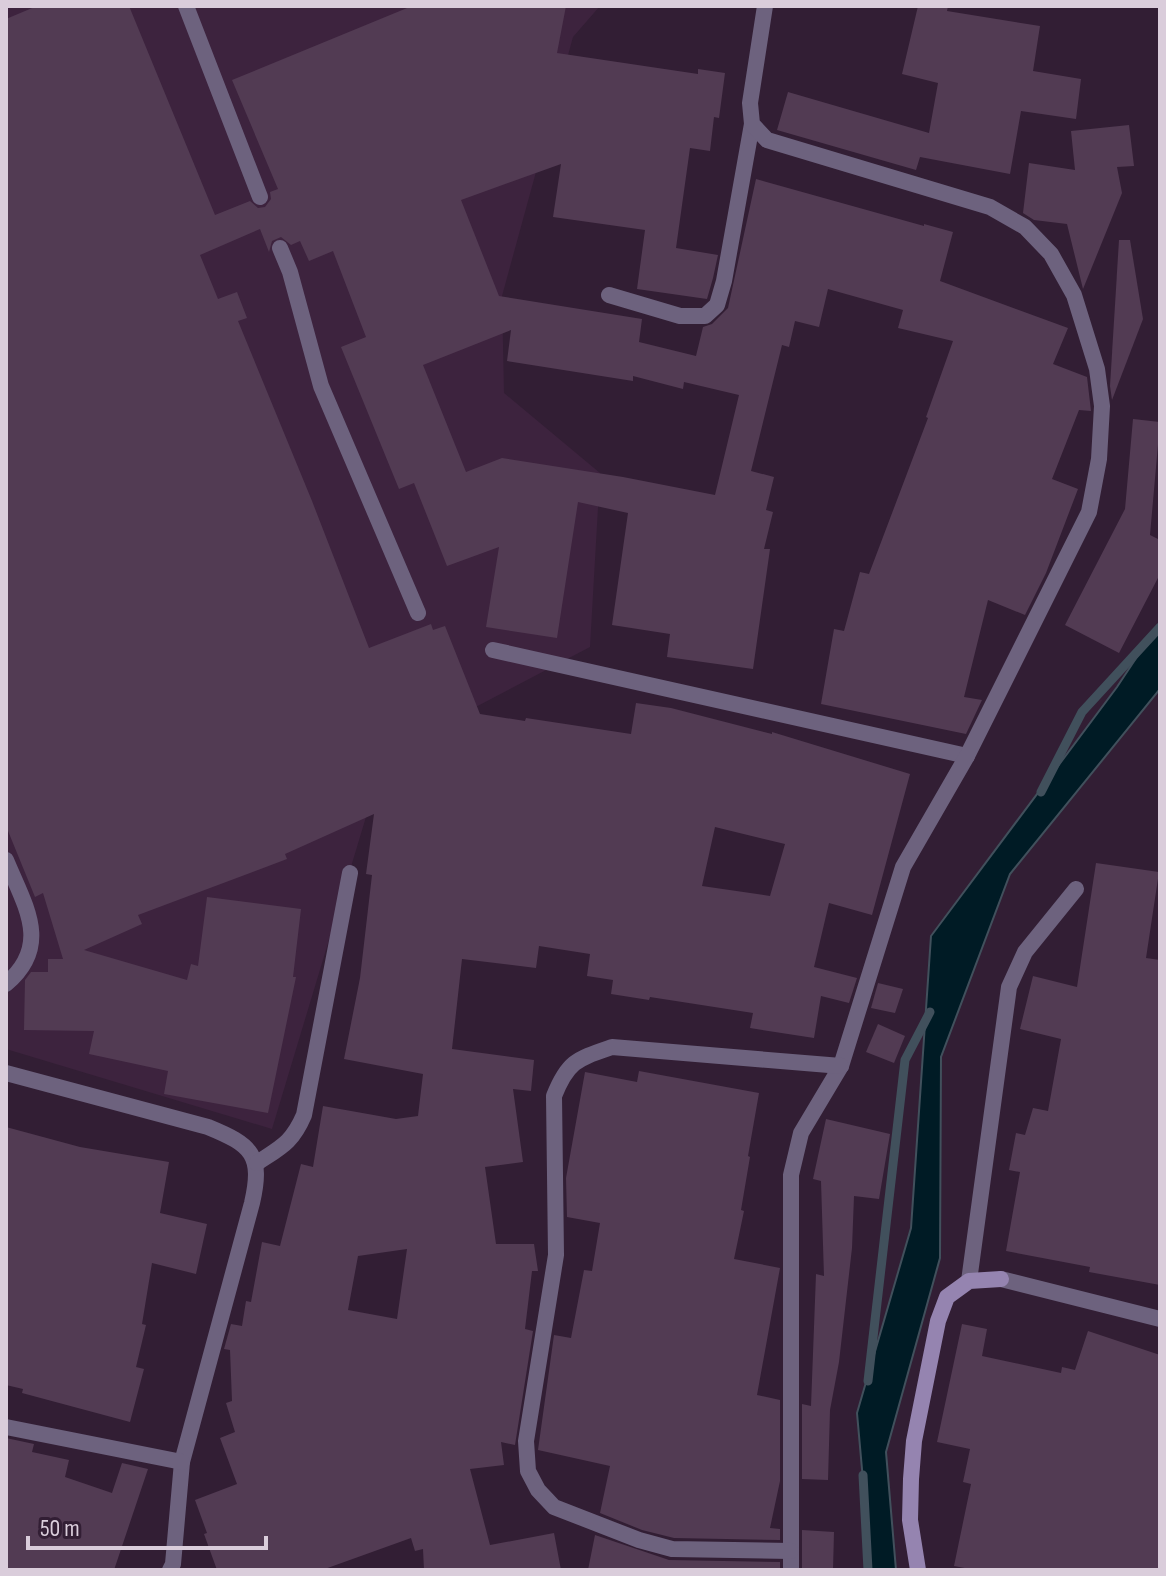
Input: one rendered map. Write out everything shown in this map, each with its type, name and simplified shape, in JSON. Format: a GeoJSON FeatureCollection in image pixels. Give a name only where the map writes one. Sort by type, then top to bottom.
{"type":"FeatureCollection","features":[{"type":"Feature","properties":{"kind":"street"},"geometry":{"type":"LineString","coordinates":[[186,6],[260,197]]}},
{"type":"Feature","properties":{"kind":"street"},"geometry":{"type":"LineString","coordinates":[[609,295],[680,316],[705,316],[717,305],[752,124],[750,103],[765,6]]}},
{"type":"Feature","properties":{"kind":"street"},"geometry":{"type":"LineString","coordinates":[[752,124],[767,140],[990,207],[1025,227],[1051,254],[1074,295],[1097,369],[1102,406],[1099,459],[1089,512],[967,756],[903,867],[841,1066],[801,1133],[791,1175],[791,1570]]}},
{"type":"Feature","properties":{"kind":"street"},"geometry":{"type":"LineString","coordinates":[[280,248],[290,272],[321,386],[418,613]]}},
{"type":"Feature","properties":{"kind":"street"},"geometry":{"type":"LineString","coordinates":[[493,650],[967,756]]}},
{"type":"Feature","properties":{"kind":"street"},"geometry":{"type":"LineString","coordinates":[[6,860],[32,923],[29,956],[6,984]]}},
{"type":"Feature","properties":{"kind":"street"},"geometry":{"type":"LineString","coordinates":[[257,1163],[286,1145],[304,1115],[350,873]]}},
{"type":"Feature","properties":{"kind":"street"},"geometry":{"type":"LineString","coordinates":[[969,1281],[1009,987],[1025,952],[1076,889]]}},
{"type":"Feature","properties":{"kind":"street"},"geometry":{"type":"LineString","coordinates":[[791,1551],[672,1549],[639,1540],[554,1507],[538,1490],[528,1471],[526,1441],[556,1255],[554,1096],[564,1072],[582,1057],[612,1047],[841,1066]]}},
{"type":"Feature","properties":{"kind":"street"},"geometry":{"type":"LineString","coordinates":[[6,1073],[208,1127],[237,1139],[257,1163],[258,1179],[252,1203],[182,1462],[174,1568]]}},
{"type":"Feature","properties":{"kind":"street"},"geometry":{"type":"LineString","coordinates":[[918,1570],[910,1520],[914,1441],[938,1321],[947,1297],[969,1281],[1001,1279],[1160,1319]]}},
{"type":"Feature","properties":{"kind":"street"},"geometry":{"type":"LineString","coordinates":[[6,1427],[182,1462]]}},
{"type":"Feature","properties":{"kind":"shaded area"},"geometry":{"type":"Polygon","coordinates":[[[6,6],[600,6],[573,37],[502,296],[504,393],[600,473],[590,647],[470,710],[369,807],[272,1129],[6,1049],[6,6]]]}},
{"type":"Feature","properties":{"kind":"water"},"geometry":{"type":"Polygon","coordinates":[[[1160,622],[1160,689],[1010,874],[941,1057],[940,1258],[886,1452],[896,1570],[871,1570],[857,1413],[911,1228],[931,936],[1117,687],[1160,622]]]}},
{"type":"Feature","properties":{"kind":"building"},"geometry":{"type":"Polygon","coordinates":[[[37,6],[129,6],[215,215],[250,201],[258,208],[265,207],[271,199],[270,192],[278,189],[232,80],[412,6],[566,6],[557,53],[698,74],[698,69],[725,73],[719,118],[714,117],[710,151],[690,148],[676,248],[718,255],[713,278],[707,299],[637,289],[645,230],[553,217],[561,164],[461,200],[499,296],[642,319],[639,342],[696,356],[703,327],[712,324],[728,308],[756,179],[953,232],[940,281],[1068,328],[1053,364],[1087,377],[1091,411],[1079,410],[1052,479],[1078,489],[1046,573],[1025,615],[988,600],[964,697],[982,700],[966,734],[821,704],[834,629],[844,631],[860,572],[869,574],[928,418],[953,341],[898,328],[903,310],[828,289],[819,327],[795,321],[789,347],[782,345],[751,471],[774,477],[766,510],[773,512],[764,549],[770,549],[753,669],[667,657],[670,634],[612,625],[628,513],[578,502],[557,638],[486,627],[499,547],[447,566],[414,483],[399,489],[341,347],[366,337],[333,251],[309,261],[300,241],[291,245],[281,237],[272,241],[269,252],[260,229],[200,255],[218,299],[237,292],[247,318],[238,321],[369,648],[431,624],[433,630],[445,626],[480,714],[631,734],[636,703],[671,708],[772,732],[910,774],[872,915],[829,903],[814,967],[857,978],[849,1003],[821,996],[814,1038],[750,1028],[753,1013],[611,994],[613,980],[587,976],[590,954],[539,946],[536,968],[462,959],[452,1049],[534,1060],[531,1091],[513,1089],[523,1162],[485,1167],[496,1244],[534,1244],[538,1271],[532,1271],[525,1329],[533,1331],[515,1445],[501,1442],[504,1465],[470,1469],[490,1545],[554,1533],[561,1570],[424,1570],[423,1549],[415,1551],[411,1538],[322,1570],[217,1570],[204,1534],[207,1533],[195,1500],[237,1484],[220,1438],[235,1432],[226,1403],[232,1401],[230,1350],[224,1349],[231,1324],[242,1326],[246,1301],[251,1302],[262,1242],[280,1246],[301,1164],[313,1167],[323,1106],[396,1119],[418,1116],[423,1074],[344,1059],[360,978],[372,875],[366,874],[374,814],[285,854],[287,859],[138,915],[142,924],[84,950],[187,980],[191,964],[198,966],[207,897],[301,909],[293,977],[296,977],[268,1113],[164,1094],[168,1071],[89,1054],[94,1031],[24,1030],[25,980],[31,972],[48,972],[48,959],[63,959],[43,893],[35,897],[6,826],[6,19],[37,6]],[[511,330],[423,365],[466,472],[502,458],[715,495],[739,395],[684,382],[683,389],[633,376],[633,381],[507,361],[511,330]],[[715,827],[702,886],[770,896],[785,844],[715,827]],[[407,1249],[358,1256],[348,1310],[397,1319],[407,1249]]]}},
{"type":"Feature","properties":{"kind":"building"},"geometry":{"type":"Polygon","coordinates":[[[918,6],[948,6],[947,11],[1040,26],[1033,71],[1081,79],[1076,119],[1021,111],[1010,174],[920,157],[916,170],[777,130],[788,92],[929,133],[938,83],[902,74],[918,6]]]}},
{"type":"Feature","properties":{"kind":"building"},"geometry":{"type":"Polygon","coordinates":[[[1129,125],[1134,166],[1117,167],[1122,193],[1083,289],[1067,224],[1034,220],[1023,213],[1029,163],[1075,170],[1071,131],[1129,125]]]}},
{"type":"Feature","properties":{"kind":"building"},"geometry":{"type":"Polygon","coordinates":[[[1119,240],[1130,240],[1143,319],[1112,400],[1110,386],[1119,240]]]}},
{"type":"Feature","properties":{"kind":"building"},"geometry":{"type":"Polygon","coordinates":[[[1133,419],[1160,422],[1150,535],[1160,540],[1160,574],[1119,653],[1065,625],[1125,509],[1133,419]]]}},
{"type":"Feature","properties":{"kind":"building"},"geometry":{"type":"Polygon","coordinates":[[[1096,863],[1159,872],[1146,958],[1160,960],[1160,1285],[1089,1272],[1090,1267],[1006,1251],[1020,1172],[1009,1170],[1016,1133],[1025,1135],[1033,1108],[1048,1111],[1061,1039],[1020,1029],[1033,976],[1077,987],[1096,863]]]}},
{"type":"Feature","properties":{"kind":"building"},"geometry":{"type":"Polygon","coordinates":[[[878,983],[903,989],[895,1013],[871,1008],[878,983]]]}},
{"type":"Feature","properties":{"kind":"building"},"geometry":{"type":"Polygon","coordinates":[[[878,1024],[905,1036],[894,1063],[866,1052],[878,1024]]]}},
{"type":"Feature","properties":{"kind":"building"},"geometry":{"type":"Polygon","coordinates":[[[639,1071],[759,1093],[741,1210],[744,1211],[734,1259],[780,1268],[757,1395],[780,1400],[780,1481],[770,1528],[780,1529],[780,1540],[674,1538],[642,1530],[600,1513],[610,1466],[538,1450],[554,1335],[571,1338],[584,1270],[592,1271],[600,1223],[567,1217],[566,1178],[585,1072],[637,1082],[639,1071]]]}},
{"type":"Feature","properties":{"kind":"building"},"geometry":{"type":"Polygon","coordinates":[[[826,1119],[890,1134],[879,1199],[854,1196],[852,1248],[839,1362],[830,1410],[828,1480],[802,1479],[802,1404],[811,1406],[816,1274],[824,1276],[821,1181],[813,1179],[826,1119]]]}},
{"type":"Feature","properties":{"kind":"building"},"geometry":{"type":"Polygon","coordinates":[[[6,1127],[80,1147],[169,1162],[160,1213],[207,1224],[196,1274],[152,1263],[142,1324],[146,1325],[136,1367],[144,1369],[130,1422],[22,1393],[23,1389],[6,1385],[6,1127]]]}},
{"type":"Feature","properties":{"kind":"building"},"geometry":{"type":"Polygon","coordinates":[[[962,1324],[987,1329],[982,1356],[1061,1373],[1062,1367],[1075,1370],[1088,1331],[1160,1355],[1160,1570],[975,1570],[954,1566],[971,1484],[963,1482],[970,1449],[937,1442],[962,1324]]]}},
{"type":"Feature","properties":{"kind":"building"},"geometry":{"type":"Polygon","coordinates":[[[6,1438],[34,1444],[32,1452],[69,1460],[65,1477],[112,1493],[122,1463],[148,1469],[114,1570],[6,1570],[6,1438]]]}},
{"type":"Feature","properties":{"kind":"building"},"geometry":{"type":"Polygon","coordinates":[[[802,1530],[834,1532],[833,1570],[802,1570],[802,1530]]]}},
{"type":"Feature","properties":{"kind":"building"},"geometry":{"type":"Polygon","coordinates":[[[595,1535],[669,1560],[780,1562],[780,1570],[588,1570],[595,1535]]]}},
{"type":"Feature","properties":{"kind":"waterway"},"geometry":{"type":"LineString","coordinates":[[1041,792],[1082,712],[1160,627]]}},
{"type":"Feature","properties":{"kind":"waterway"},"geometry":{"type":"LineString","coordinates":[[868,1381],[905,1060],[930,1012]]}},
{"type":"Feature","properties":{"kind":"waterway"},"geometry":{"type":"LineString","coordinates":[[863,1475],[868,1570]]}}]}
